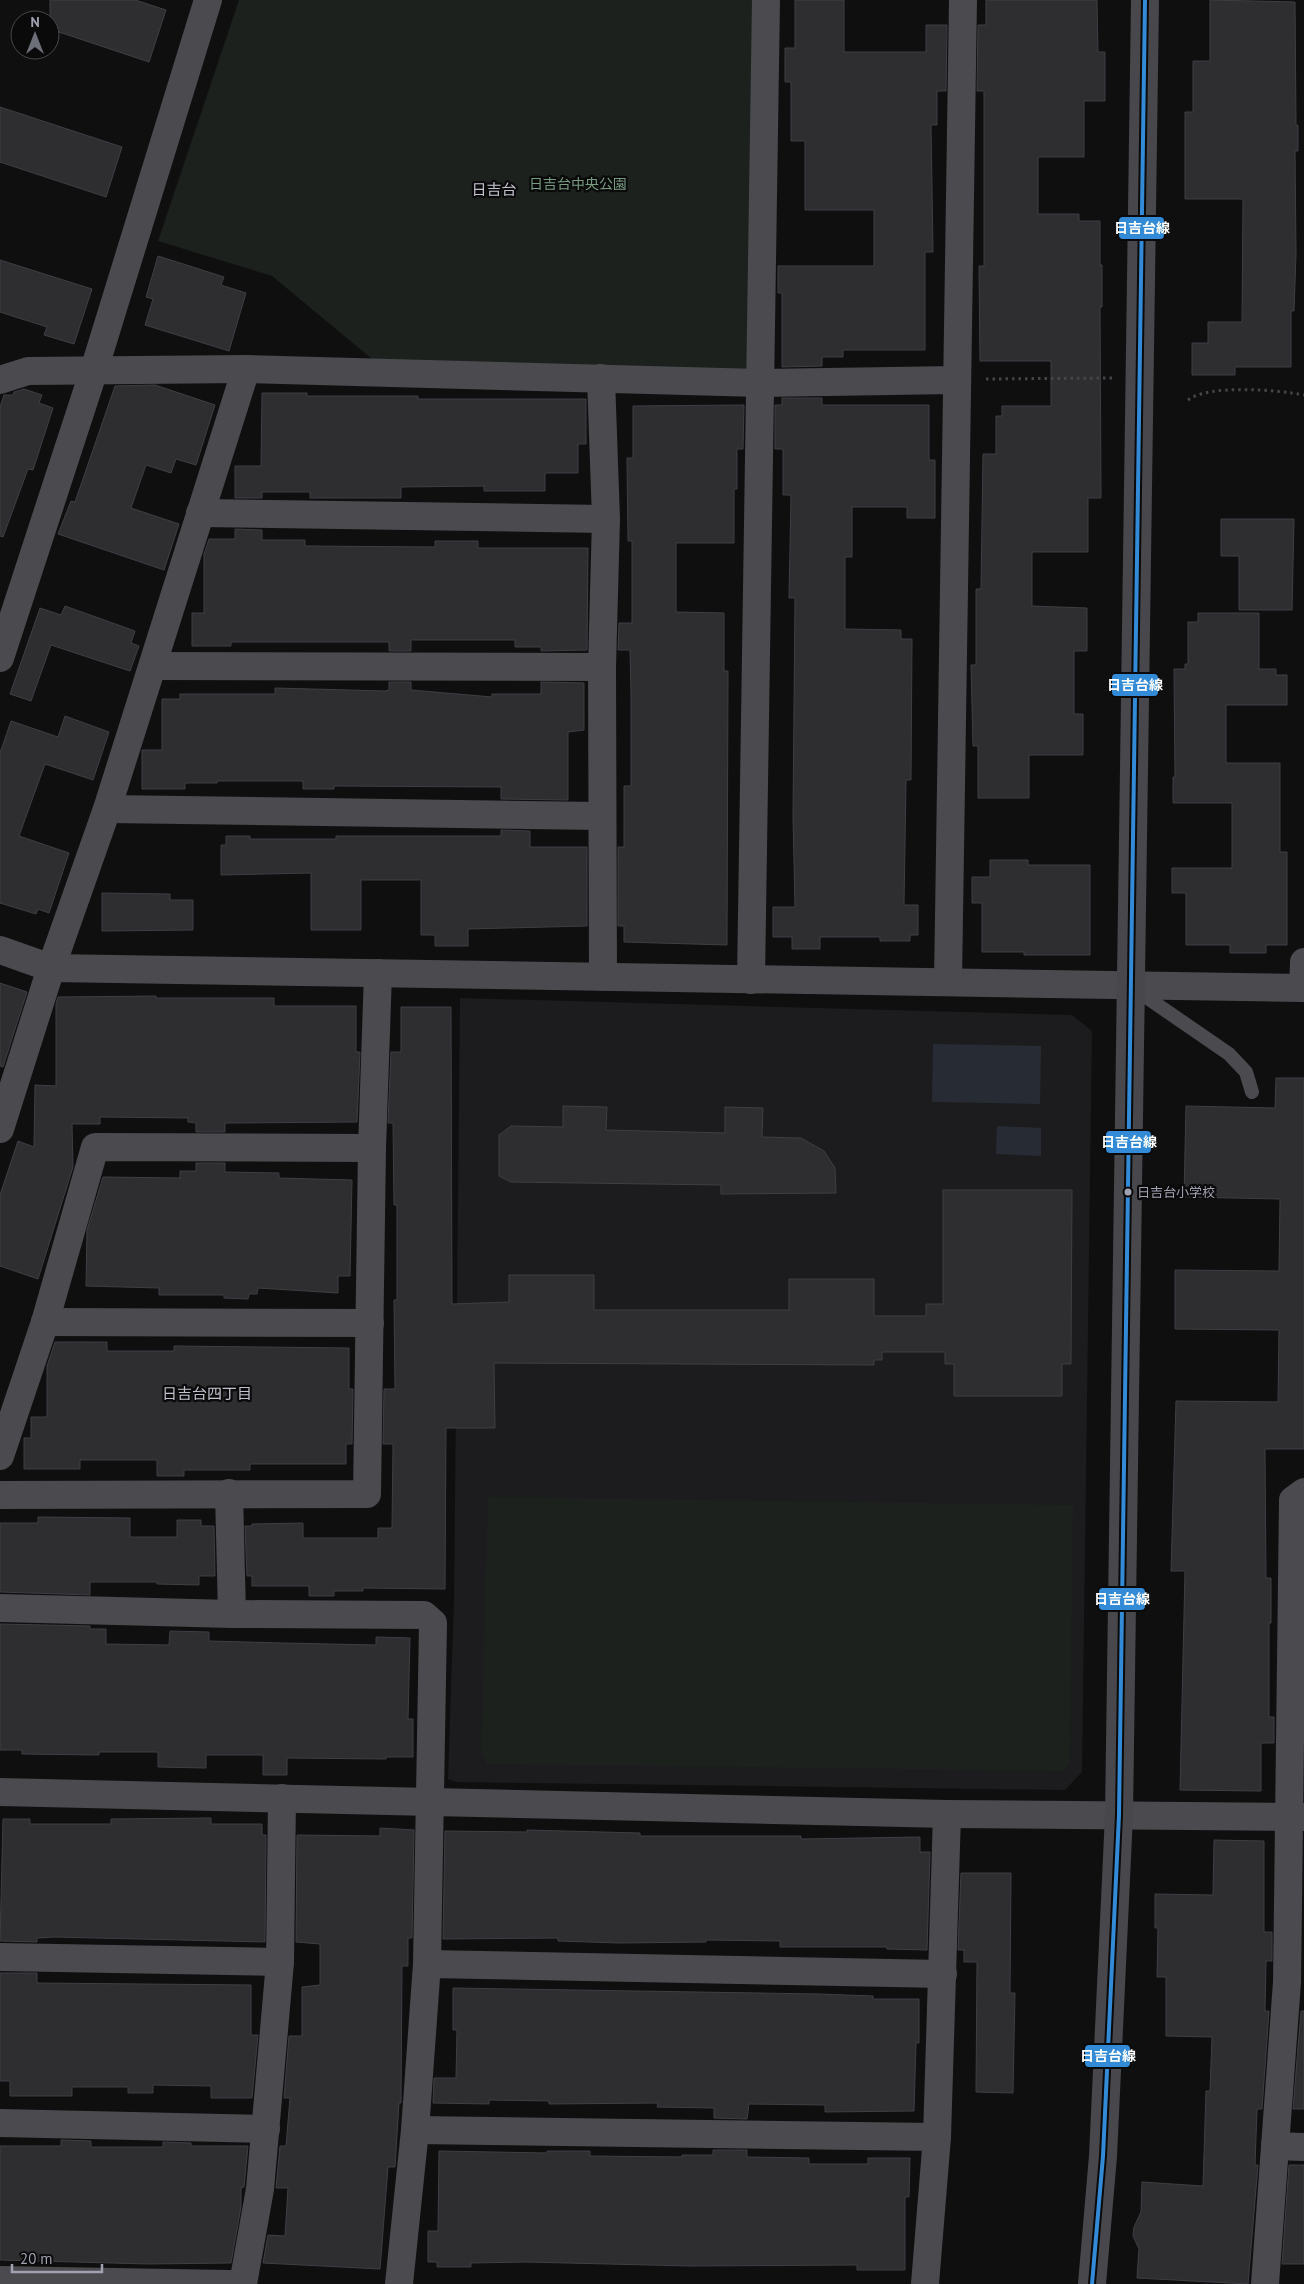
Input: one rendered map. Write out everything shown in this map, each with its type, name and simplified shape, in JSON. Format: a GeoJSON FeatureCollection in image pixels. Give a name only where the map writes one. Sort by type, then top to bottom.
{"type":"FeatureCollection","features":[{"type":"Feature","properties":{"kind":"street"},"geometry":{"type":"LineString","coordinates":[[0,658],[94,370],[208,0]]}},
{"type":"Feature","properties":{"kind":"street"},"geometry":{"type":"LineString","coordinates":[[750,980],[766,0]]}},
{"type":"Feature","properties":{"kind":"street"},"geometry":{"type":"LineString","coordinates":[[948,982],[955,380],[963,0]]}},
{"type":"Feature","properties":{"kind":"street"},"geometry":{"type":"LineString","coordinates":[[1092,2284],[1103,2156],[1119,1815],[1145,0]]}},
{"type":"Feature","properties":{"kind":"street"},"geometry":{"type":"LineString","coordinates":[[0,1129],[51,968],[107,809],[246,369]]}},
{"type":"Feature","properties":{"kind":"street"},"geometry":{"type":"LineString","coordinates":[[0,380],[28,371],[246,369],[760,384],[955,380]]}},
{"type":"Feature","properties":{"kind":"street"},"geometry":{"type":"LineString","coordinates":[[601,378],[606,520],[602,667],[601,816],[603,977]]}},
{"type":"Feature","properties":{"kind":"street"},"geometry":{"type":"LineString","coordinates":[[200,512],[606,520]]}},
{"type":"Feature","properties":{"kind":"street"},"geometry":{"type":"LineString","coordinates":[[153,666],[602,667]]}},
{"type":"Feature","properties":{"kind":"street"},"geometry":{"type":"LineString","coordinates":[[107,809],[601,816]]}},
{"type":"Feature","properties":{"kind":"street"},"geometry":{"type":"LineString","coordinates":[[0,950],[51,968],[1304,988],[1304,962]]}},
{"type":"Feature","properties":{"kind":"street"},"geometry":{"type":"LineString","coordinates":[[0,1495],[367,1494],[372,1148],[378,973]]}},
{"type":"Feature","properties":{"kind":"street"},"geometry":{"type":"LineString","coordinates":[[0,1456],[45,1322],[95,1147],[372,1148]]}},
{"type":"Feature","properties":{"kind":"street"},"geometry":{"type":"LineString","coordinates":[[45,1322],[370,1323]]}},
{"type":"Feature","properties":{"kind":"street"},"geometry":{"type":"LineString","coordinates":[[1265,2284],[1275,2146],[1296,1983],[1297,1647],[1293,1500],[1304,1492]]}},
{"type":"Feature","properties":{"kind":"street"},"geometry":{"type":"LineString","coordinates":[[229,1493],[232,1614]]}},
{"type":"Feature","properties":{"kind":"street"},"geometry":{"type":"LineString","coordinates":[[0,1608],[232,1614],[424,1615],[433,1623],[426,1964],[415,2130],[399,2284]]}},
{"type":"Feature","properties":{"kind":"street"},"geometry":{"type":"LineString","coordinates":[[0,1792],[429,1800],[947,1814],[1296,1817]]}},
{"type":"Feature","properties":{"kind":"street"},"geometry":{"type":"LineString","coordinates":[[243,2284],[260,2190],[280,1962],[282,1798]]}},
{"type":"Feature","properties":{"kind":"street"},"geometry":{"type":"LineString","coordinates":[[925,2284],[937,2137],[947,1814]]}},
{"type":"Feature","properties":{"kind":"street"},"geometry":{"type":"LineString","coordinates":[[0,1956],[280,1962]]}},
{"type":"Feature","properties":{"kind":"street"},"geometry":{"type":"LineString","coordinates":[[426,1964],[943,1974]]}},
{"type":"Feature","properties":{"kind":"street"},"geometry":{"type":"LineString","coordinates":[[0,2123],[266,2129]]}},
{"type":"Feature","properties":{"kind":"street"},"geometry":{"type":"LineString","coordinates":[[415,2130],[937,2137]]}},
{"type":"Feature","properties":{"kind":"street"},"geometry":{"type":"LineString","coordinates":[[1275,2146],[1304,2146]]}},
{"type":"Feature","properties":{"kind":"street"},"geometry":{"type":"LineString","coordinates":[[0,2280],[229,2284]]}},
{"type":"Feature","properties":{"kind":"lane"},"geometry":{"type":"LineString","coordinates":[[1130,986],[1229,1054],[1246,1072],[1252,1092]]}},
{"type":"Feature","properties":{"kind":"path"},"geometry":{"type":"LineString","coordinates":[[955,380],[1121,378]]}},
{"type":"Feature","properties":{"kind":"path"},"geometry":{"type":"LineString","coordinates":[[1188,400],[1196,394],[1230,390],[1282,390],[1304,395]]}},
{"type":"Feature","properties":{"kind":"shaded area"},"geometry":{"type":"Polygon","coordinates":[[[460,998],[1072,1015],[1092,1031],[1082,1772],[1065,1790],[456,1782],[448,1779],[454,1599],[460,998]]]}},
{"type":"Feature","properties":{"kind":"shaded area"},"geometry":{"type":"Polygon","coordinates":[[[933,1044],[1041,1046],[1040,1104],[932,1102],[933,1044]]]}},
{"type":"Feature","properties":{"kind":"shaded area"},"geometry":{"type":"Polygon","coordinates":[[[997,1126],[1041,1128],[1041,1156],[996,1154],[997,1126]]]}},
{"type":"Feature","properties":{"kind":"green space","name":"日吉台中央公園"},"geometry":{"type":"Polygon","coordinates":[[[239,0],[768,0],[750,371],[378,364],[272,276],[158,241],[239,0]]]}},
{"type":"Feature","properties":{"kind":"green space"},"geometry":{"type":"Polygon","coordinates":[[[488,1497],[1073,1505],[1070,1763],[1062,1771],[487,1764],[481,1753],[488,1497]]]}},
{"type":"Feature","properties":{"kind":"building"},"geometry":{"type":"Polygon","coordinates":[[[50,0],[135,0],[166,10],[149,62],[60,32],[60,10],[50,10],[50,0]]]}},
{"type":"Feature","properties":{"kind":"building"},"geometry":{"type":"Polygon","coordinates":[[[795,0],[844,0],[844,52],[926,52],[926,25],[947,25],[946,91],[937,91],[937,125],[931,125],[933,252],[925,252],[925,350],[843,350],[843,357],[822,357],[822,366],[782,367],[782,293],[778,293],[778,266],[874,266],[874,210],[805,210],[805,141],[791,141],[791,82],[785,82],[785,48],[795,48],[795,0]]]}},
{"type":"Feature","properties":{"kind":"building"},"geometry":{"type":"Polygon","coordinates":[[[986,0],[1097,0],[1098,52],[1105,52],[1105,101],[1084,101],[1084,157],[1038,157],[1038,214],[1079,214],[1079,221],[1100,221],[1100,265],[1102,265],[1102,307],[1100,307],[1101,498],[1088,498],[1088,552],[1032,552],[1032,606],[1087,608],[1087,651],[1074,651],[1074,714],[1083,714],[1083,755],[1029,755],[1029,798],[978,798],[978,746],[973,746],[971,665],[976,665],[976,589],[981,589],[983,454],[996,454],[996,416],[1002,416],[1002,406],[1051,406],[1051,361],[980,361],[979,266],[984,266],[984,91],[977,91],[978,25],[986,25],[986,0]]]}},
{"type":"Feature","properties":{"kind":"building"},"geometry":{"type":"Polygon","coordinates":[[[1210,0],[1295,2],[1298,151],[1295,151],[1296,254],[1294,311],[1291,311],[1291,367],[1235,367],[1235,375],[1192,375],[1192,343],[1208,343],[1208,322],[1242,322],[1243,199],[1185,199],[1185,112],[1193,112],[1193,61],[1210,61],[1210,0]]]}},
{"type":"Feature","properties":{"kind":"building"},"geometry":{"type":"Polygon","coordinates":[[[0,107],[122,147],[106,197],[0,162],[0,107]]]}},
{"type":"Feature","properties":{"kind":"building"},"geometry":{"type":"Polygon","coordinates":[[[158,256],[224,277],[221,285],[246,293],[229,351],[145,325],[153,299],[146,297],[158,256]]]}},
{"type":"Feature","properties":{"kind":"building"},"geometry":{"type":"Polygon","coordinates":[[[0,260],[92,289],[74,344],[44,335],[47,327],[0,312],[0,260]]]}},
{"type":"Feature","properties":{"kind":"building"},"geometry":{"type":"Polygon","coordinates":[[[155,385],[215,405],[196,465],[176,459],[171,473],[146,465],[131,508],[179,524],[164,570],[58,534],[71,501],[75,502],[115,386],[155,385]]]}},
{"type":"Feature","properties":{"kind":"building"},"geometry":{"type":"Polygon","coordinates":[[[24,389],[42,395],[39,403],[53,408],[33,470],[28,469],[3,537],[0,536],[0,407],[4,395],[13,395],[14,392],[24,389]]]}},
{"type":"Feature","properties":{"kind":"building"},"geometry":{"type":"Polygon","coordinates":[[[262,393],[307,393],[307,396],[418,396],[418,399],[586,399],[586,444],[578,444],[578,473],[545,473],[545,491],[484,491],[484,486],[401,487],[401,498],[310,498],[310,492],[262,492],[262,498],[235,498],[235,466],[261,466],[262,393]]]}},
{"type":"Feature","properties":{"kind":"building"},"geometry":{"type":"Polygon","coordinates":[[[782,398],[822,398],[822,405],[929,405],[929,460],[935,460],[935,518],[907,518],[907,507],[852,507],[852,557],[845,557],[845,629],[901,630],[901,639],[912,639],[911,780],[906,780],[904,905],[918,905],[918,935],[910,935],[910,941],[880,941],[880,937],[820,937],[820,949],[792,949],[792,937],[773,937],[773,907],[795,907],[793,817],[795,598],[789,598],[791,495],[783,495],[783,449],[775,449],[775,405],[782,405],[782,398]]]}},
{"type":"Feature","properties":{"kind":"building"},"geometry":{"type":"Polygon","coordinates":[[[744,405],[743,449],[737,449],[737,489],[734,489],[734,543],[676,543],[676,612],[724,613],[724,671],[728,671],[727,945],[624,942],[624,926],[618,926],[618,847],[624,847],[624,786],[631,786],[631,694],[630,650],[618,650],[619,623],[632,623],[632,541],[628,541],[627,458],[633,458],[633,406],[744,405]]]}},
{"type":"Feature","properties":{"kind":"building"},"geometry":{"type":"Polygon","coordinates":[[[1221,519],[1294,519],[1292,610],[1239,610],[1239,556],[1221,556],[1221,519]]]}},
{"type":"Feature","properties":{"kind":"building"},"geometry":{"type":"Polygon","coordinates":[[[235,529],[262,530],[262,540],[305,540],[305,546],[435,547],[435,541],[478,541],[478,548],[588,548],[587,650],[541,651],[541,647],[515,647],[515,640],[411,640],[411,651],[389,651],[389,642],[231,642],[231,646],[192,646],[192,613],[204,613],[204,554],[209,539],[235,539],[235,529]]]}},
{"type":"Feature","properties":{"kind":"building"},"geometry":{"type":"Polygon","coordinates":[[[65,606],[135,631],[131,643],[139,646],[130,671],[51,645],[31,701],[10,694],[40,608],[61,615],[65,606]]]}},
{"type":"Feature","properties":{"kind":"building"},"geometry":{"type":"Polygon","coordinates":[[[1198,613],[1259,613],[1259,669],[1276,669],[1276,675],[1287,675],[1287,705],[1226,705],[1226,763],[1280,763],[1280,852],[1287,852],[1287,945],[1266,945],[1266,953],[1230,953],[1230,945],[1186,945],[1186,893],[1172,893],[1172,868],[1232,868],[1232,803],[1173,803],[1173,777],[1175,777],[1174,669],[1185,669],[1185,664],[1188,664],[1188,622],[1198,622],[1198,613]]]}},
{"type":"Feature","properties":{"kind":"building"},"geometry":{"type":"Polygon","coordinates":[[[389,682],[411,682],[411,690],[492,697],[492,694],[541,694],[541,682],[584,683],[584,730],[568,732],[568,800],[501,799],[501,787],[334,786],[334,789],[303,789],[303,781],[217,781],[217,783],[185,783],[185,789],[142,789],[142,750],[162,750],[162,699],[180,699],[180,694],[275,694],[275,688],[385,691],[389,690],[389,682]]]}},
{"type":"Feature","properties":{"kind":"building"},"geometry":{"type":"Polygon","coordinates":[[[65,716],[109,732],[93,780],[45,764],[19,836],[69,853],[49,913],[38,909],[36,914],[0,903],[0,753],[11,721],[58,737],[65,716]]]}},
{"type":"Feature","properties":{"kind":"building"},"geometry":{"type":"Polygon","coordinates":[[[501,830],[530,831],[530,847],[587,847],[587,926],[468,929],[468,946],[435,946],[435,935],[421,935],[421,880],[361,880],[361,930],[311,930],[311,873],[221,875],[221,845],[226,845],[226,836],[250,836],[250,839],[336,839],[336,836],[501,836],[501,830]]]}},
{"type":"Feature","properties":{"kind":"building"},"geometry":{"type":"Polygon","coordinates":[[[990,860],[1028,860],[1028,865],[1090,865],[1090,955],[1024,955],[1024,952],[982,952],[982,903],[972,903],[972,877],[990,877],[990,860]]]}},
{"type":"Feature","properties":{"kind":"building"},"geometry":{"type":"Polygon","coordinates":[[[102,893],[170,894],[170,900],[193,900],[193,930],[102,931],[102,893]]]}},
{"type":"Feature","properties":{"kind":"building"},"geometry":{"type":"Polygon","coordinates":[[[0,983],[27,992],[3,1067],[0,1066],[0,983]]]}},
{"type":"Feature","properties":{"kind":"building"},"geometry":{"type":"Polygon","coordinates":[[[156,996],[156,998],[274,998],[274,1006],[356,1006],[356,1052],[360,1052],[357,1122],[225,1123],[225,1132],[196,1132],[196,1123],[188,1122],[188,1118],[100,1117],[100,1124],[72,1124],[73,1167],[38,1279],[0,1266],[0,1195],[18,1141],[34,1147],[35,1085],[56,1086],[56,1004],[58,997],[156,996]]]}},
{"type":"Feature","properties":{"kind":"building"},"geometry":{"type":"Polygon","coordinates":[[[401,1007],[451,1007],[452,1304],[509,1302],[509,1275],[594,1275],[594,1310],[789,1310],[789,1279],[874,1279],[874,1316],[926,1316],[926,1304],[943,1304],[943,1190],[1072,1190],[1071,1364],[1062,1364],[1062,1396],[954,1396],[954,1364],[945,1364],[945,1352],[882,1352],[882,1360],[874,1360],[874,1365],[494,1363],[495,1428],[446,1428],[445,1589],[363,1588],[363,1591],[334,1591],[334,1596],[309,1596],[309,1586],[252,1586],[252,1576],[247,1576],[245,1526],[252,1526],[252,1524],[303,1523],[303,1538],[378,1538],[378,1528],[392,1528],[393,1444],[383,1444],[384,1389],[395,1389],[394,1300],[397,1300],[397,1205],[394,1205],[393,1123],[388,1123],[391,1052],[401,1052],[401,1007]]]}},
{"type":"Feature","properties":{"kind":"building"},"geometry":{"type":"Polygon","coordinates":[[[1276,1078],[1304,1078],[1304,1449],[1265,1449],[1266,1578],[1271,1578],[1269,1717],[1274,1717],[1274,1743],[1261,1743],[1261,1791],[1180,1790],[1185,1571],[1171,1571],[1176,1401],[1278,1402],[1279,1330],[1175,1329],[1175,1270],[1279,1271],[1280,1199],[1184,1197],[1186,1106],[1275,1108],[1276,1078]]]}},
{"type":"Feature","properties":{"kind":"building"},"geometry":{"type":"Polygon","coordinates":[[[563,1106],[607,1107],[606,1130],[725,1133],[725,1107],[763,1108],[762,1137],[801,1138],[824,1151],[835,1168],[836,1193],[721,1194],[721,1185],[511,1182],[499,1176],[499,1135],[511,1126],[563,1127],[563,1106]]]}},
{"type":"Feature","properties":{"kind":"building"},"geometry":{"type":"Polygon","coordinates":[[[196,1163],[225,1163],[225,1172],[279,1173],[279,1178],[352,1180],[350,1276],[338,1276],[338,1293],[258,1288],[257,1294],[249,1294],[248,1299],[224,1298],[224,1295],[159,1295],[159,1288],[86,1286],[87,1230],[103,1177],[180,1178],[180,1171],[196,1171],[196,1163]]]}},
{"type":"Feature","properties":{"kind":"building"},"geometry":{"type":"Polygon","coordinates":[[[55,1342],[107,1342],[107,1351],[174,1351],[174,1346],[349,1348],[349,1389],[353,1389],[352,1444],[346,1444],[346,1464],[250,1464],[250,1470],[184,1470],[184,1476],[157,1476],[157,1460],[80,1460],[80,1469],[24,1469],[24,1438],[31,1438],[31,1417],[47,1417],[47,1366],[55,1342]]]}},
{"type":"Feature","properties":{"kind":"building"},"geometry":{"type":"Polygon","coordinates":[[[38,1517],[130,1518],[130,1537],[177,1537],[177,1520],[201,1520],[201,1526],[214,1526],[215,1576],[199,1576],[199,1585],[157,1584],[157,1582],[90,1582],[90,1595],[0,1592],[0,1523],[38,1523],[38,1517]]]}},
{"type":"Feature","properties":{"kind":"building"},"geometry":{"type":"Polygon","coordinates":[[[0,1624],[90,1626],[90,1629],[106,1629],[106,1644],[169,1645],[170,1631],[209,1632],[209,1641],[376,1645],[376,1637],[410,1638],[408,1719],[413,1719],[413,1757],[386,1757],[386,1759],[287,1758],[287,1775],[263,1775],[263,1755],[206,1755],[206,1768],[158,1767],[158,1752],[99,1752],[99,1755],[22,1754],[22,1750],[0,1750],[0,1624]]]}},
{"type":"Feature","properties":{"kind":"building"},"geometry":{"type":"Polygon","coordinates":[[[211,1818],[211,1824],[262,1824],[262,1835],[266,1835],[265,1942],[54,1937],[37,1938],[37,1942],[0,1941],[3,1819],[30,1819],[30,1824],[111,1824],[111,1819],[211,1818]]]}},
{"type":"Feature","properties":{"kind":"building"},"geometry":{"type":"Polygon","coordinates":[[[380,1828],[414,1830],[412,1938],[408,1938],[408,1966],[402,1966],[401,2103],[399,2103],[395,2167],[388,2167],[380,2269],[263,2263],[268,2235],[285,2236],[288,2188],[276,2188],[280,2146],[286,2146],[290,2098],[284,2098],[289,2036],[302,2036],[302,1987],[320,1985],[320,1944],[296,1942],[297,1835],[380,1836],[380,1828]]]}},
{"type":"Feature","properties":{"kind":"building"},"geometry":{"type":"Polygon","coordinates":[[[527,1830],[640,1833],[640,1836],[801,1836],[801,1839],[920,1837],[920,1852],[930,1852],[927,1950],[887,1949],[887,1947],[780,1947],[780,1941],[706,1940],[706,1942],[619,1943],[558,1941],[558,1938],[443,1939],[445,1831],[527,1832],[527,1830]]]}},
{"type":"Feature","properties":{"kind":"building"},"geometry":{"type":"Polygon","coordinates":[[[1214,1840],[1264,1841],[1264,1932],[1272,1932],[1272,1961],[1266,1961],[1265,2011],[1269,2011],[1262,2109],[1257,2109],[1255,2165],[1258,2165],[1248,2284],[1137,2278],[1139,2249],[1133,2236],[1134,2227],[1141,2212],[1142,2182],[1203,2186],[1206,2091],[1210,2091],[1212,2037],[1166,2036],[1166,1977],[1157,1977],[1158,1928],[1155,1928],[1155,1894],[1213,1895],[1214,1840]]]}},
{"type":"Feature","properties":{"kind":"building"},"geometry":{"type":"Polygon","coordinates":[[[961,1873],[1011,1873],[1010,1993],[1015,1993],[1013,2093],[976,2092],[977,1962],[964,1962],[964,1950],[958,1950],[961,1873]]]}},
{"type":"Feature","properties":{"kind":"building"},"geometry":{"type":"Polygon","coordinates":[[[0,1973],[37,1973],[37,1983],[251,1985],[251,2035],[258,2035],[252,2098],[211,2098],[211,2086],[153,2085],[153,2093],[128,2093],[128,2087],[72,2087],[72,2096],[10,2096],[10,2081],[0,2081],[0,1973]]]}},
{"type":"Feature","properties":{"kind":"building"},"geometry":{"type":"Polygon","coordinates":[[[453,1988],[818,1994],[873,1996],[873,1999],[919,1999],[919,2043],[916,2043],[914,2111],[825,2112],[825,2105],[749,2104],[747,2119],[714,2118],[714,2108],[657,2107],[658,2103],[549,2104],[549,2101],[489,2100],[489,2104],[433,2103],[434,2078],[456,2078],[457,2030],[453,2030],[453,1988]]]}},
{"type":"Feature","properties":{"kind":"building"},"geometry":{"type":"Polygon","coordinates":[[[1301,2011],[1304,2011],[1304,2109],[1293,2109],[1301,2011]]]}},
{"type":"Feature","properties":{"kind":"building"},"geometry":{"type":"Polygon","coordinates":[[[61,2140],[91,2141],[91,2147],[163,2147],[163,2142],[191,2143],[191,2146],[248,2146],[244,2187],[241,2188],[241,2207],[231,2263],[148,2264],[0,2260],[0,2146],[61,2146],[61,2140]]]}},
{"type":"Feature","properties":{"kind":"building"},"geometry":{"type":"Polygon","coordinates":[[[713,2150],[747,2150],[747,2157],[809,2158],[809,2164],[868,2164],[868,2158],[910,2158],[909,2197],[905,2197],[905,2270],[857,2270],[857,2265],[690,2266],[526,2262],[471,2263],[471,2267],[437,2267],[437,2262],[428,2262],[428,2231],[438,2231],[439,2151],[547,2153],[547,2151],[590,2151],[590,2156],[682,2157],[682,2155],[713,2155],[713,2150]]]}},
{"type":"Feature","properties":{"kind":"building"},"geometry":{"type":"Polygon","coordinates":[[[1289,2165],[1304,2165],[1304,2264],[1282,2264],[1289,2165]]]}},
{"type":"Feature","properties":{"kind":"transit line","name":"日吉台線"},"geometry":{"type":"LineString","coordinates":[[1092,2284],[1103,2156],[1119,1815],[1145,0]]}},
{"type":"Feature","properties":{"kind":"place","name":"日吉台小学校"},"geometry":{"type":"Point","coordinates":[1128,1192]}},
{"type":"Feature","properties":{"kind":"district","name":"日吉台"},"geometry":{"type":"Point","coordinates":[494,190]}},
{"type":"Feature","properties":{"kind":"district","name":"日吉台四丁目"},"geometry":{"type":"Point","coordinates":[207,1394]}}]}
